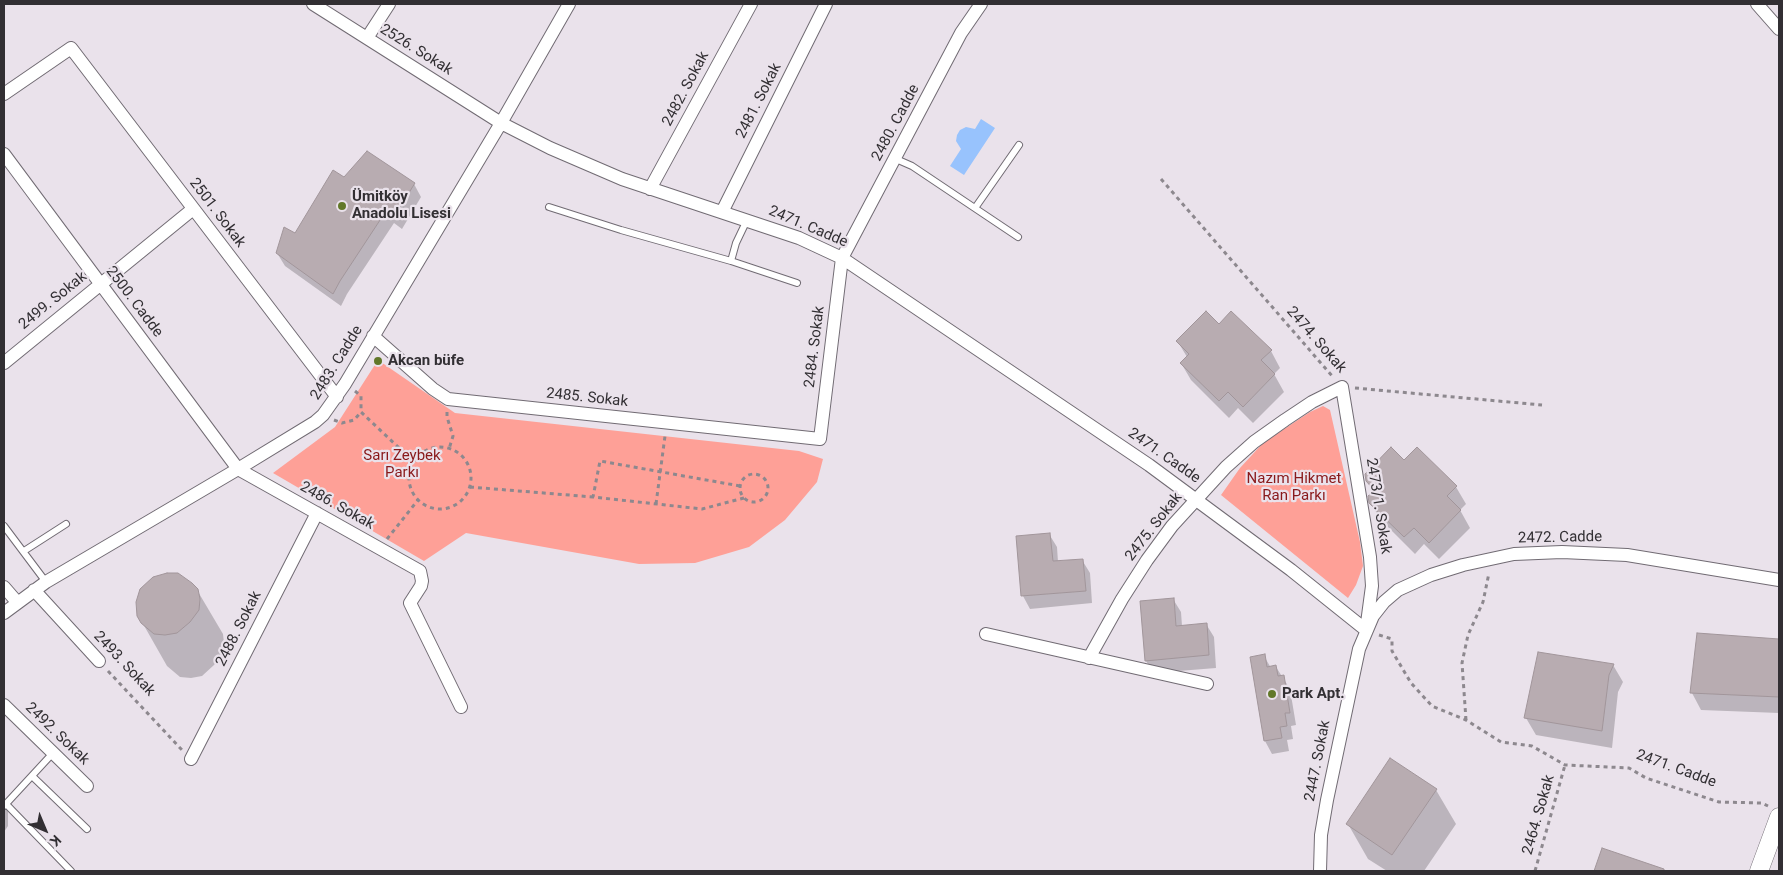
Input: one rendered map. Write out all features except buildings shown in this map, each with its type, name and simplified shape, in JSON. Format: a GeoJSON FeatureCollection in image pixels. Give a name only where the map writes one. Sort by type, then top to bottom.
{"type":"FeatureCollection","features":[{"type":"Feature","properties":{"kind":"main road"},"geometry":{"type":"LineString","coordinates":[[1759,871],[1775,812]]}},
{"type":"Feature","properties":{"kind":"street","name":"2526. Sokak"},"geometry":{"type":"LineString","coordinates":[[313,4],[501,123]]}},
{"type":"Feature","properties":{"kind":"street"},"geometry":{"type":"LineString","coordinates":[[367,38],[389,4]]}},
{"type":"Feature","properties":{"kind":"street","name":"2483. Cadde"},"geometry":{"type":"LineString","coordinates":[[4,613],[46,582],[238,469],[323,416],[345,384],[501,123],[569,4]]}},
{"type":"Feature","properties":{"kind":"street","name":"2482. Sokak"},"geometry":{"type":"LineString","coordinates":[[650,189],[751,4]]}},
{"type":"Feature","properties":{"kind":"street","name":"2481. Sokak"},"geometry":{"type":"LineString","coordinates":[[722,212],[826,4]]}},
{"type":"Feature","properties":{"kind":"street","name":"2480. Cadde"},"geometry":{"type":"LineString","coordinates":[[842,258],[961,33],[981,4]]}},
{"type":"Feature","properties":{"kind":"street"},"geometry":{"type":"LineString","coordinates":[[1757,4],[1779,29]]}},
{"type":"Feature","properties":{"kind":"street","name":"2501. Sokak"},"geometry":{"type":"LineString","coordinates":[[4,94],[71,48],[337,397]]}},
{"type":"Feature","properties":{"kind":"street","name":"2471. Cadde"},"geometry":{"type":"LineString","coordinates":[[501,123],[589,165],[650,189],[798,238],[842,258],[1086,422],[1196,499],[1366,630]]}},
{"type":"Feature","properties":{"kind":"street","name":"2500. Cadde"},"geometry":{"type":"LineString","coordinates":[[4,154],[238,469]]}},
{"type":"Feature","properties":{"kind":"street","name":"2499. Sokak"},"geometry":{"type":"LineString","coordinates":[[4,363],[194,208]]}},
{"type":"Feature","properties":{"kind":"street","name":"2484. Sokak"},"geometry":{"type":"LineString","coordinates":[[820,439],[842,258]]}},
{"type":"Feature","properties":{"kind":"street","name":"2485. Sokak"},"geometry":{"type":"LineString","coordinates":[[373,336],[433,389],[448,399],[820,439]]}},
{"type":"Feature","properties":{"kind":"street","name":"2475. Sokak"},"geometry":{"type":"LineString","coordinates":[[1089,658],[1122,599],[1147,560],[1172,526],[1196,499],[1226,467],[1254,442],[1312,402],[1342,387]]}},
{"type":"Feature","properties":{"kind":"street","name":"2473/1. Sokak"},"geometry":{"type":"LineString","coordinates":[[1342,387],[1370,557],[1372,586],[1366,630]]}},
{"type":"Feature","properties":{"kind":"street","name":"2486. Sokak"},"geometry":{"type":"LineString","coordinates":[[238,469],[420,571],[421,586],[410,603],[461,707]]}},
{"type":"Feature","properties":{"kind":"street","name":"2488. Sokak"},"geometry":{"type":"LineString","coordinates":[[191,759],[317,513]]}},
{"type":"Feature","properties":{"kind":"street","name":"2472. Cadde"},"geometry":{"type":"LineString","coordinates":[[1366,630],[1373,616],[1384,602],[1398,590],[1431,575],[1463,565],[1514,554],[1537,552],[1601,553],[1658,559],[1779,580]]}},
{"type":"Feature","properties":{"kind":"street"},"geometry":{"type":"LineString","coordinates":[[4,586],[17,602]]}},
{"type":"Feature","properties":{"kind":"street","name":"2493. Sokak"},"geometry":{"type":"LineString","coordinates":[[34,590],[99,661]]}},
{"type":"Feature","properties":{"kind":"street","name":"2447. Sokak"},"geometry":{"type":"LineString","coordinates":[[1321,871],[1321,835],[1326,800],[1354,669],[1366,630]]}},
{"type":"Feature","properties":{"kind":"street"},"geometry":{"type":"LineString","coordinates":[[986,634],[1207,684]]}},
{"type":"Feature","properties":{"kind":"street","name":"2492. Sokak"},"geometry":{"type":"LineString","coordinates":[[4,705],[87,786]]}},
{"type":"Feature","properties":{"kind":"lane"},"geometry":{"type":"LineString","coordinates":[[975,208],[1019,145]]}},
{"type":"Feature","properties":{"kind":"lane"},"geometry":{"type":"LineString","coordinates":[[896,159],[912,166],[1018,238]]}},
{"type":"Feature","properties":{"kind":"lane"},"geometry":{"type":"LineString","coordinates":[[549,207],[621,230],[731,261],[796,283]]}},
{"type":"Feature","properties":{"kind":"lane"},"geometry":{"type":"LineString","coordinates":[[731,261],[736,243],[747,220]]}},
{"type":"Feature","properties":{"kind":"lane"},"geometry":{"type":"LineString","coordinates":[[24,551],[66,524]]}},
{"type":"Feature","properties":{"kind":"lane"},"geometry":{"type":"LineString","coordinates":[[4,526],[46,582]]}},
{"type":"Feature","properties":{"kind":"lane"},"geometry":{"type":"LineString","coordinates":[[54,753],[5,805],[71,871]]}},
{"type":"Feature","properties":{"kind":"lane"},"geometry":{"type":"LineString","coordinates":[[32,776],[87,829]]}},
{"type":"Feature","properties":{"kind":"path","name":"2474. Sokak"},"geometry":{"type":"LineString","coordinates":[[1161,179],[1342,387],[1542,405]]}},
{"type":"Feature","properties":{"kind":"path"},"geometry":{"type":"LineString","coordinates":[[323,416],[342,423],[354,420],[361,412],[361,396],[345,384]]}},
{"type":"Feature","properties":{"kind":"path"},"geometry":{"type":"LineString","coordinates":[[448,399],[447,417],[453,436],[449,449]]}},
{"type":"Feature","properties":{"kind":"path"},"geometry":{"type":"LineString","coordinates":[[361,412],[414,462]]}},
{"type":"Feature","properties":{"kind":"path"},"geometry":{"type":"LineString","coordinates":[[656,504],[667,423]]}},
{"type":"Feature","properties":{"kind":"path"},"geometry":{"type":"LineString","coordinates":[[439,447],[449,449],[458,453],[470,468],[470,487],[465,497],[458,504],[448,508],[437,509],[427,506],[418,500],[412,492],[409,482],[410,471],[414,462],[421,454],[439,447]]}},
{"type":"Feature","properties":{"kind":"path"},"geometry":{"type":"LineString","coordinates":[[593,497],[600,461],[740,486]]}},
{"type":"Feature","properties":{"kind":"path"},"geometry":{"type":"LineString","coordinates":[[753,474],[762,476],[768,483],[768,492],[762,500],[752,502],[744,498],[740,486],[744,478],[753,474]]}},
{"type":"Feature","properties":{"kind":"path"},"geometry":{"type":"LineString","coordinates":[[470,487],[593,497],[702,509],[744,498]]}},
{"type":"Feature","properties":{"kind":"path"},"geometry":{"type":"LineString","coordinates":[[380,549],[418,500]]}},
{"type":"Feature","properties":{"kind":"path"},"geometry":{"type":"LineString","coordinates":[[1466,720],[1462,663],[1468,635],[1483,602],[1492,559]]}},
{"type":"Feature","properties":{"kind":"path","name":"2471. Cadde"},"geometry":{"type":"LineString","coordinates":[[1366,630],[1392,639],[1392,651],[1411,683],[1432,706],[1466,720],[1501,742],[1532,746],[1565,765],[1629,768],[1646,778],[1688,793],[1701,795],[1719,802],[1762,803],[1775,812]]}},
{"type":"Feature","properties":{"kind":"path","name":"2493. Sokak"},"geometry":{"type":"LineString","coordinates":[[99,661],[191,759]]}},
{"type":"Feature","properties":{"kind":"path","name":"2464. Sokak"},"geometry":{"type":"LineString","coordinates":[[1535,871],[1565,765]]}},
{"type":"Feature","properties":{"kind":"green space","name":"Sarı Zeybek Parkı"},"geometry":{"type":"Polygon","coordinates":[[[378,360],[455,413],[799,451],[823,459],[817,482],[785,520],[749,547],[695,563],[639,564],[466,533],[424,561],[273,473],[335,427],[378,360]]]}},
{"type":"Feature","properties":{"kind":"green space","name":"Nazım Hikmet Ran Parkı"},"geometry":{"type":"Polygon","coordinates":[[[1323,406],[1330,410],[1360,542],[1363,566],[1356,585],[1348,598],[1221,495],[1240,468],[1263,443],[1310,412],[1323,406]]]}},
{"type":"Feature","properties":{"kind":"water"},"geometry":{"type":"Polygon","coordinates":[[[981,119],[995,128],[964,175],[950,166],[961,149],[956,141],[957,135],[960,130],[966,127],[975,129],[981,119]]]}},
{"type":"Feature","properties":{"kind":"place","name":"Ümitköy Anadolu Lisesi"},"geometry":{"type":"Point","coordinates":[342,206]}},
{"type":"Feature","properties":{"kind":"place","name":"Akcan büfe"},"geometry":{"type":"Point","coordinates":[378,361]}},
{"type":"Feature","properties":{"kind":"place","name":"Park Apt."},"geometry":{"type":"Point","coordinates":[1272,694]}}]}
